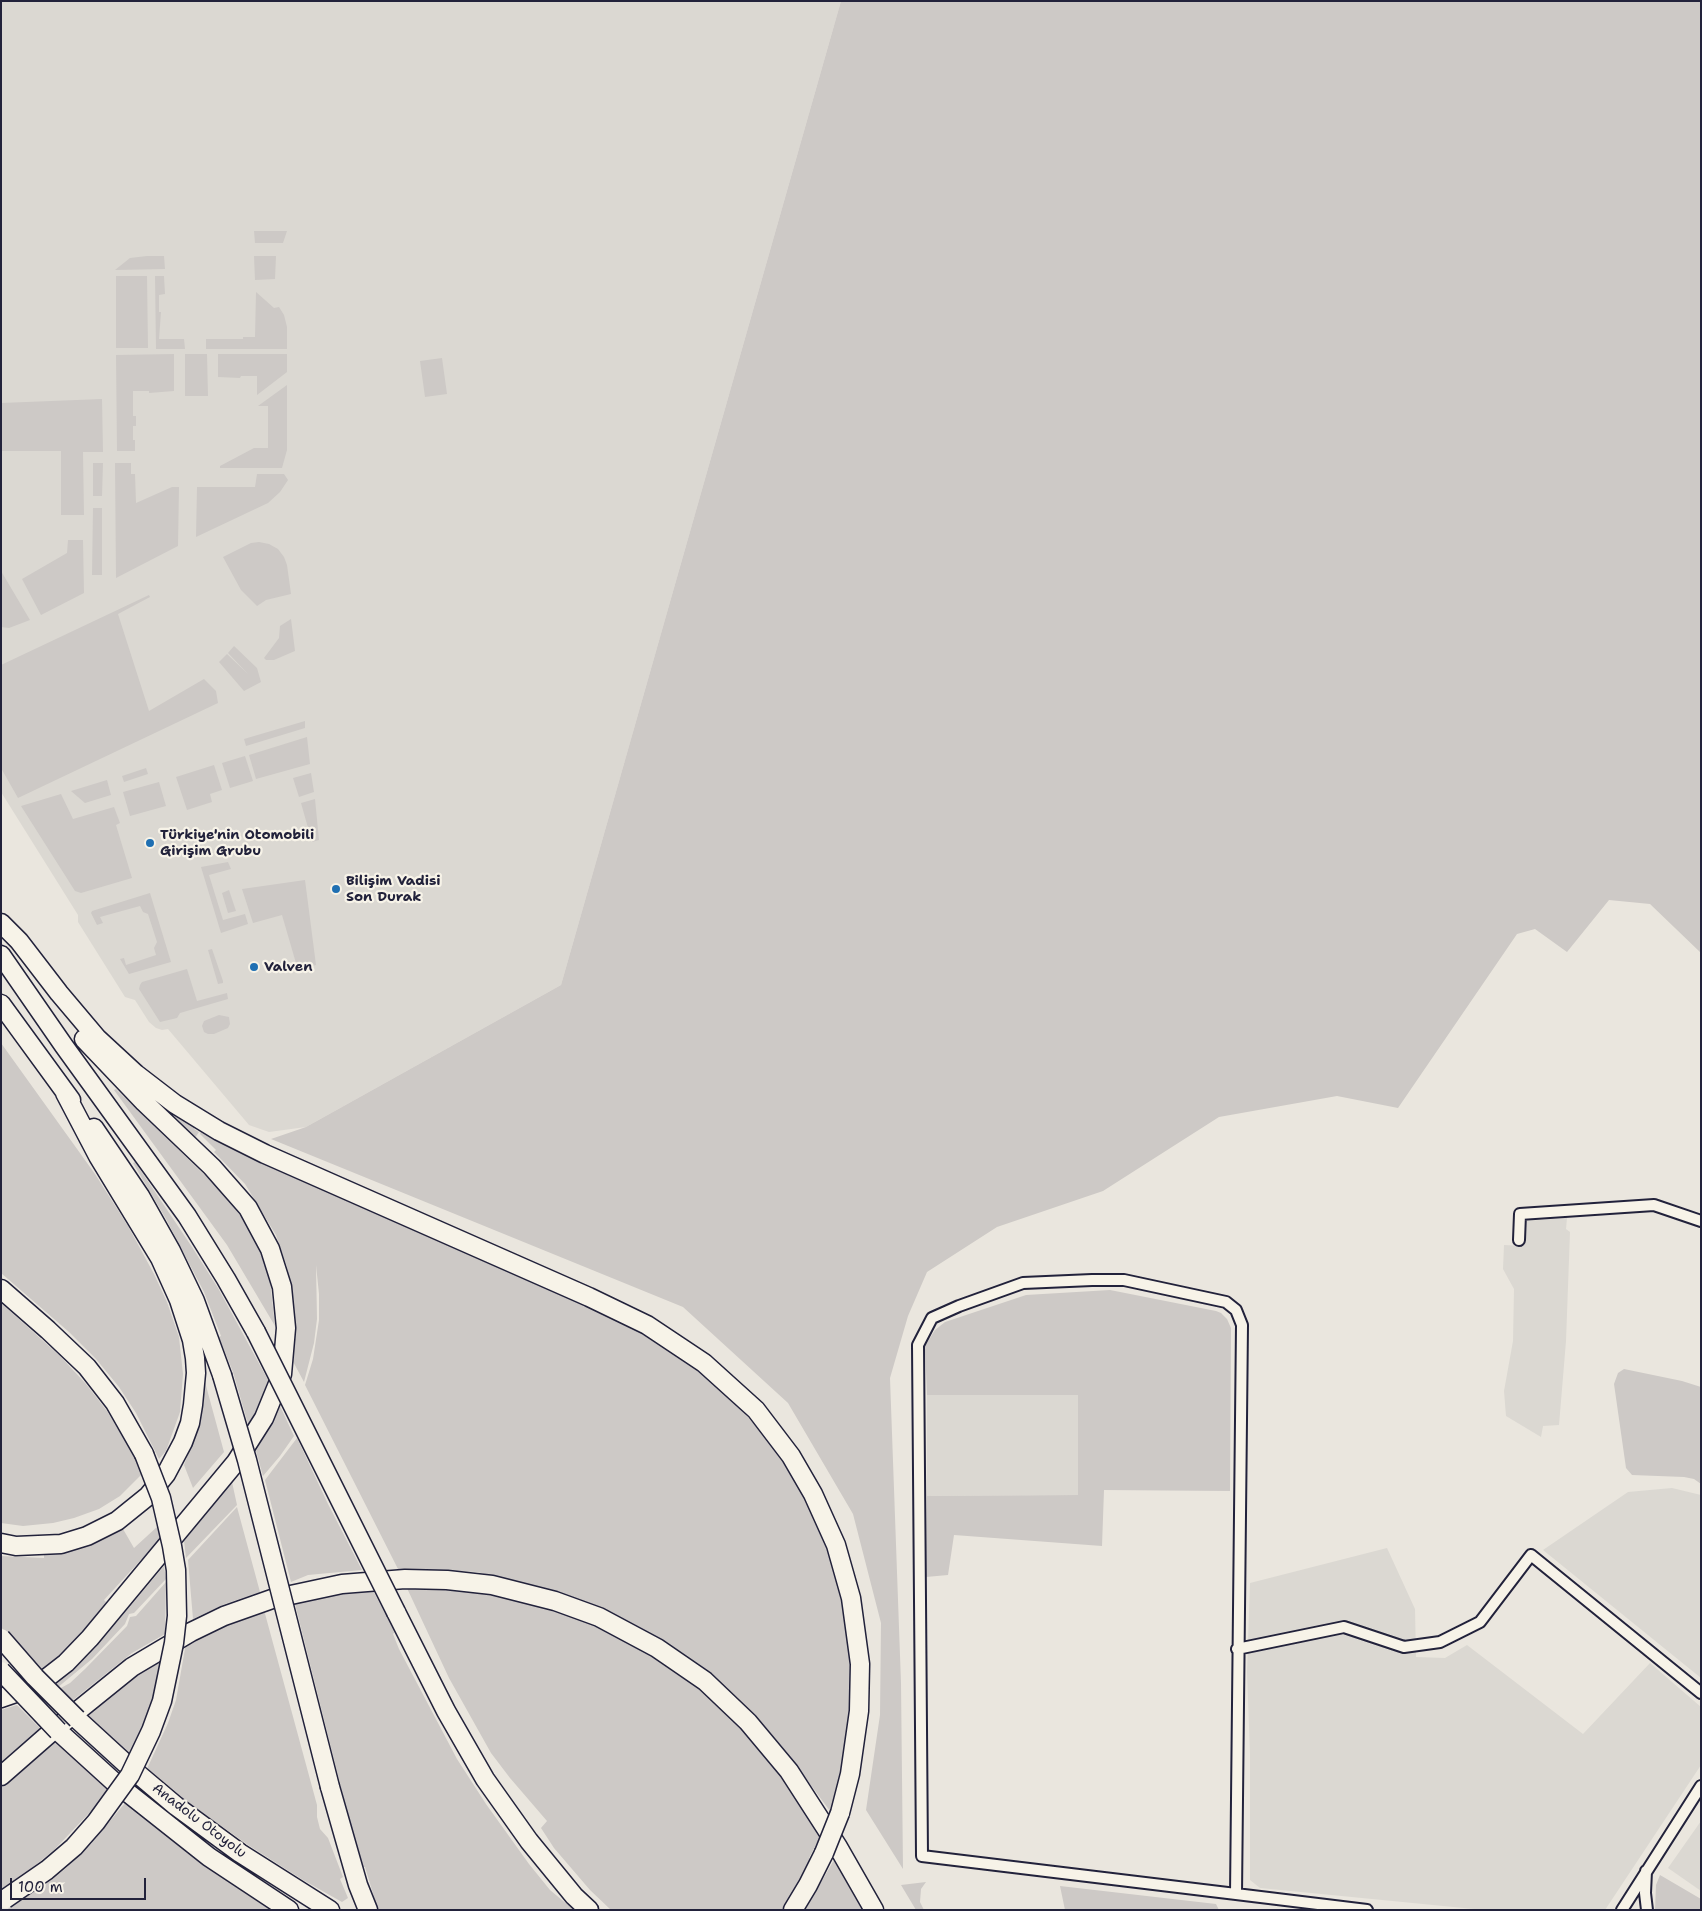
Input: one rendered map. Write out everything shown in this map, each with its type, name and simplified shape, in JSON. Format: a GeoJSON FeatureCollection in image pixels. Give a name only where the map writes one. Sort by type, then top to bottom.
{"type":"FeatureCollection","features":[{"type":"Feature","properties":{"kind":"highway"},"geometry":{"type":"LineString","coordinates":[[1,923],[19,941],[92,1032],[136,1074],[175,1104],[219,1131],[286,1163],[616,1310],[670,1339],[704,1362],[756,1410],[791,1456],[822,1512],[836,1545],[847,1583],[858,1644],[860,1694],[854,1753],[840,1813],[824,1853],[793,1910]]}},
{"type":"Feature","properties":{"kind":"highway"},"geometry":{"type":"LineString","coordinates":[[1,930],[43,990],[88,1046],[212,1166],[248,1208],[267,1242],[277,1268],[285,1304],[286,1328],[282,1374],[272,1401],[259,1427],[236,1462],[118,1606],[72,1656],[48,1677],[27,1689],[1,1698]]}},
{"type":"Feature","properties":{"kind":"highway"},"geometry":{"type":"LineString","coordinates":[[1,955],[64,1046],[187,1216],[256,1332],[446,1711],[485,1779],[504,1808],[534,1847],[574,1896],[589,1910]]}},
{"type":"Feature","properties":{"kind":"highway"},"geometry":{"type":"LineString","coordinates":[[1,1004],[65,1093],[104,1142],[156,1224],[195,1301],[222,1375],[247,1460],[330,1787],[366,1906]]}},
{"type":"Feature","properties":{"kind":"highway"},"geometry":{"type":"LineString","coordinates":[[1,1543],[16,1546],[61,1544],[87,1536],[117,1522],[148,1496],[166,1474],[183,1442],[190,1423],[193,1405],[196,1373],[192,1340],[186,1318],[168,1274],[136,1216],[98,1156],[65,1093]]}},
{"type":"Feature","properties":{"kind":"highway"},"geometry":{"type":"LineString","coordinates":[[1,1289],[87,1367],[115,1403],[144,1454],[163,1505],[172,1546],[176,1570],[177,1616],[174,1643],[162,1701],[151,1731],[130,1775],[96,1822],[74,1846],[47,1870],[3,1900]]}},
{"type":"Feature","properties":{"kind":"highway"},"geometry":{"type":"LineString","coordinates":[[1,1776],[67,1718],[132,1667],[191,1632],[237,1611],[300,1592],[372,1580],[447,1580],[492,1585],[547,1599],[599,1618],[657,1648],[704,1681],[748,1722],[789,1771],[834,1840],[874,1910]]}},
{"type":"Feature","properties":{"kind":"highway","name":"Anadolu Otoyolu"},"geometry":{"type":"LineString","coordinates":[[1,1638],[35,1677],[125,1763],[204,1828],[330,1910]]}},
{"type":"Feature","properties":{"kind":"highway","name":"Anadolu Otoyolu"},"geometry":{"type":"LineString","coordinates":[[1,1671],[58,1730],[113,1781],[209,1858],[289,1910]]}},
{"type":"Feature","properties":{"kind":"street"},"geometry":{"type":"LineString","coordinates":[[1519,1240],[1520,1214],[1654,1206],[1701,1221]]}},
{"type":"Feature","properties":{"kind":"street"},"geometry":{"type":"LineString","coordinates":[[1236,1894],[1242,1325],[1236,1310],[1226,1302],[1124,1280],[1092,1280],[1023,1283],[959,1306],[932,1318],[918,1344],[922,1856],[1367,1910]]}},
{"type":"Feature","properties":{"kind":"street"},"geometry":{"type":"LineString","coordinates":[[1238,1649],[1344,1627],[1404,1647],[1440,1642],[1480,1622],[1531,1554],[1701,1693]]}},
{"type":"Feature","properties":{"kind":"street"},"geometry":{"type":"LineString","coordinates":[[1622,1910],[1701,1786]]}},
{"type":"Feature","properties":{"kind":"street"},"geometry":{"type":"LineString","coordinates":[[1646,1870],[1645,1893],[1647,1910]]}},
{"type":"Feature","properties":{"kind":"shaded area"},"geometry":{"type":"Polygon","coordinates":[[[1,1],[841,1],[561,985],[306,1127],[269,1132],[249,1125],[168,1029],[156,1028],[149,1022],[135,1000],[125,997],[78,922],[78,915],[1,792],[1,1]]]}},
{"type":"Feature","properties":{"kind":"shaded area"},"geometry":{"type":"Polygon","coordinates":[[[841,1],[1701,1],[1701,953],[1650,904],[1609,900],[1567,952],[1535,929],[1517,934],[1398,1108],[1337,1096],[1219,1117],[1103,1191],[997,1227],[927,1272],[908,1316],[890,1378],[901,1683],[903,1869],[866,1810],[880,1715],[881,1623],[853,1514],[788,1403],[683,1307],[271,1139],[306,1127],[561,985],[841,1]]]}},
{"type":"Feature","properties":{"kind":"shaded area"},"geometry":{"type":"Polygon","coordinates":[[[254,231],[287,231],[283,243],[255,243],[254,231]]]}},
{"type":"Feature","properties":{"kind":"shaded area"},"geometry":{"type":"Polygon","coordinates":[[[164,256],[165,269],[115,270],[130,258],[164,256]]]}},
{"type":"Feature","properties":{"kind":"shaded area"},"geometry":{"type":"Polygon","coordinates":[[[254,256],[276,256],[275,279],[255,280],[254,256]]]}},
{"type":"Feature","properties":{"kind":"shaded area"},"geometry":{"type":"Polygon","coordinates":[[[116,276],[147,276],[148,348],[116,348],[116,276]]]}},
{"type":"Feature","properties":{"kind":"shaded area"},"geometry":{"type":"Polygon","coordinates":[[[155,276],[164,276],[165,294],[159,295],[159,312],[161,312],[159,339],[184,339],[185,349],[156,349],[155,276]]]}},
{"type":"Feature","properties":{"kind":"shaded area"},"geometry":{"type":"Polygon","coordinates":[[[256,292],[274,308],[279,307],[284,315],[287,327],[287,349],[206,349],[206,339],[243,339],[243,337],[255,337],[256,292]]]}},
{"type":"Feature","properties":{"kind":"shaded area"},"geometry":{"type":"Polygon","coordinates":[[[174,354],[174,391],[149,393],[149,391],[133,391],[133,416],[136,416],[136,426],[133,426],[135,451],[117,451],[116,355],[174,354]]]}},
{"type":"Feature","properties":{"kind":"shaded area"},"geometry":{"type":"Polygon","coordinates":[[[185,354],[207,354],[208,396],[185,396],[185,354]]]}},
{"type":"Feature","properties":{"kind":"shaded area"},"geometry":{"type":"Polygon","coordinates":[[[218,354],[287,354],[287,372],[257,395],[257,376],[241,376],[240,378],[218,377],[218,354]]]}},
{"type":"Feature","properties":{"kind":"shaded area"},"geometry":{"type":"Polygon","coordinates":[[[442,358],[447,394],[425,397],[420,361],[442,358]]]}},
{"type":"Feature","properties":{"kind":"shaded area"},"geometry":{"type":"Polygon","coordinates":[[[287,385],[287,450],[282,468],[220,468],[220,466],[254,448],[268,448],[268,406],[258,406],[287,385]]]}},
{"type":"Feature","properties":{"kind":"shaded area"},"geometry":{"type":"Polygon","coordinates":[[[102,399],[103,452],[83,452],[84,515],[61,515],[61,451],[1,451],[1,403],[102,399]]]}},
{"type":"Feature","properties":{"kind":"shaded area"},"geometry":{"type":"Polygon","coordinates":[[[93,463],[103,463],[102,496],[93,496],[93,463]]]}},
{"type":"Feature","properties":{"kind":"shaded area"},"geometry":{"type":"Polygon","coordinates":[[[115,463],[131,463],[131,474],[135,474],[136,503],[172,487],[179,487],[178,546],[116,578],[115,463]]]}},
{"type":"Feature","properties":{"kind":"shaded area"},"geometry":{"type":"Polygon","coordinates":[[[257,474],[284,474],[288,480],[280,492],[268,503],[196,537],[197,487],[255,487],[257,474]]]}},
{"type":"Feature","properties":{"kind":"shaded area"},"geometry":{"type":"Polygon","coordinates":[[[93,508],[102,508],[102,575],[92,575],[93,508]]]}},
{"type":"Feature","properties":{"kind":"shaded area"},"geometry":{"type":"Polygon","coordinates":[[[68,540],[83,540],[84,593],[41,615],[22,579],[67,553],[68,540]]]}},
{"type":"Feature","properties":{"kind":"shaded area"},"geometry":{"type":"Polygon","coordinates":[[[251,543],[269,544],[278,549],[284,557],[291,594],[266,600],[257,606],[241,590],[223,557],[251,543]]]}},
{"type":"Feature","properties":{"kind":"shaded area"},"geometry":{"type":"Polygon","coordinates":[[[1,571],[30,620],[9,628],[1,627],[1,571]]]}},
{"type":"Feature","properties":{"kind":"shaded area"},"geometry":{"type":"Polygon","coordinates":[[[149,595],[150,597],[118,614],[149,711],[204,679],[216,691],[218,703],[18,798],[1,768],[1,665],[149,595]]]}},
{"type":"Feature","properties":{"kind":"shaded area"},"geometry":{"type":"Polygon","coordinates":[[[291,619],[295,651],[274,660],[266,660],[264,658],[279,638],[280,626],[291,619]]]}},
{"type":"Feature","properties":{"kind":"shaded area"},"geometry":{"type":"Polygon","coordinates":[[[234,646],[257,668],[261,682],[244,691],[219,662],[227,654],[248,674],[228,653],[234,646]]]}},
{"type":"Feature","properties":{"kind":"shaded area"},"geometry":{"type":"Polygon","coordinates":[[[305,721],[305,728],[246,746],[244,739],[305,721]]]}},
{"type":"Feature","properties":{"kind":"shaded area"},"geometry":{"type":"Polygon","coordinates":[[[307,737],[310,764],[256,779],[249,755],[307,737]]]}},
{"type":"Feature","properties":{"kind":"shaded area"},"geometry":{"type":"Polygon","coordinates":[[[245,756],[253,781],[230,788],[222,763],[245,756]]]}},
{"type":"Feature","properties":{"kind":"shaded area"},"geometry":{"type":"Polygon","coordinates":[[[214,765],[222,790],[210,794],[212,802],[187,810],[176,777],[214,765]]]}},
{"type":"Feature","properties":{"kind":"shaded area"},"geometry":{"type":"Polygon","coordinates":[[[146,768],[148,774],[124,782],[122,776],[146,768]]]}},
{"type":"Feature","properties":{"kind":"shaded area"},"geometry":{"type":"Polygon","coordinates":[[[311,773],[314,792],[299,797],[293,778],[311,773]]]}},
{"type":"Feature","properties":{"kind":"shaded area"},"geometry":{"type":"Polygon","coordinates":[[[107,780],[111,795],[85,803],[71,791],[107,780]]]}},
{"type":"Feature","properties":{"kind":"shaded area"},"geometry":{"type":"Polygon","coordinates":[[[159,782],[166,806],[130,816],[123,792],[159,782]]]}},
{"type":"Feature","properties":{"kind":"shaded area"},"geometry":{"type":"Polygon","coordinates":[[[61,794],[73,819],[114,807],[120,823],[116,825],[132,878],[81,893],[75,891],[21,806],[61,794]]]}},
{"type":"Feature","properties":{"kind":"shaded area"},"geometry":{"type":"Polygon","coordinates":[[[315,799],[319,840],[312,842],[301,803],[315,799]]]}},
{"type":"Feature","properties":{"kind":"shaded area"},"geometry":{"type":"Polygon","coordinates":[[[228,862],[231,869],[209,875],[223,920],[245,914],[248,924],[221,933],[201,867],[228,862]]]}},
{"type":"Feature","properties":{"kind":"shaded area"},"geometry":{"type":"Polygon","coordinates":[[[305,880],[316,965],[298,970],[282,915],[253,923],[242,889],[305,880]]]}},
{"type":"Feature","properties":{"kind":"shaded area"},"geometry":{"type":"Polygon","coordinates":[[[229,890],[236,911],[228,913],[222,893],[229,890]]]}},
{"type":"Feature","properties":{"kind":"shaded area"},"geometry":{"type":"Polygon","coordinates":[[[150,893],[171,962],[129,974],[120,959],[124,958],[126,965],[156,955],[154,948],[157,942],[148,914],[143,912],[140,906],[100,917],[103,923],[97,925],[91,913],[92,911],[150,893]]]}},
{"type":"Feature","properties":{"kind":"shaded area"},"geometry":{"type":"Polygon","coordinates":[[[212,949],[223,983],[218,984],[208,950],[212,949]]]}},
{"type":"Feature","properties":{"kind":"shaded area"},"geometry":{"type":"Polygon","coordinates":[[[187,969],[197,1001],[227,993],[228,999],[180,1013],[177,1018],[160,1022],[139,989],[140,985],[142,982],[187,969]]]}},
{"type":"Feature","properties":{"kind":"shaded area"},"geometry":{"type":"Polygon","coordinates":[[[219,1015],[229,1017],[230,1024],[228,1028],[214,1034],[204,1032],[202,1026],[204,1021],[219,1015]]]}},
{"type":"Feature","properties":{"kind":"shaded area"},"geometry":{"type":"Polygon","coordinates":[[[1,1043],[95,1174],[128,1226],[167,1302],[179,1337],[183,1374],[180,1412],[166,1451],[159,1459],[136,1413],[119,1387],[96,1359],[69,1332],[1,1273],[1,1043]]]}},
{"type":"Feature","properties":{"kind":"shaded area"},"geometry":{"type":"Polygon","coordinates":[[[116,1089],[220,1190],[242,1218],[258,1246],[270,1281],[275,1326],[227,1245],[114,1090],[116,1089]]]}},
{"type":"Feature","properties":{"kind":"shaded area"},"geometry":{"type":"Polygon","coordinates":[[[167,1109],[195,1126],[194,1129],[199,1132],[195,1138],[167,1109]]]}},
{"type":"Feature","properties":{"kind":"shaded area"},"geometry":{"type":"Polygon","coordinates":[[[201,1131],[274,1169],[590,1308],[645,1335],[701,1372],[759,1429],[782,1461],[805,1499],[824,1542],[837,1580],[844,1610],[850,1646],[852,1687],[849,1742],[830,1811],[787,1753],[757,1717],[720,1682],[674,1648],[634,1624],[573,1597],[477,1572],[398,1569],[305,1385],[313,1359],[319,1320],[316,1265],[317,1319],[314,1343],[304,1382],[289,1354],[292,1299],[287,1267],[276,1235],[245,1184],[214,1152],[216,1150],[200,1134],[201,1131]]]}},
{"type":"Feature","properties":{"kind":"shaded area"},"geometry":{"type":"Polygon","coordinates":[[[135,1162],[218,1288],[268,1380],[258,1409],[248,1424],[233,1372],[219,1337],[221,1336],[204,1292],[166,1219],[133,1163],[135,1162]]]}},
{"type":"Feature","properties":{"kind":"shaded area"},"geometry":{"type":"Polygon","coordinates":[[[1567,1218],[1566,1229],[1570,1232],[1566,1341],[1559,1425],[1543,1426],[1541,1437],[1506,1416],[1504,1391],[1513,1341],[1514,1289],[1503,1269],[1504,1245],[1524,1246],[1525,1221],[1567,1218]]]}},
{"type":"Feature","properties":{"kind":"shaded area"},"geometry":{"type":"Polygon","coordinates":[[[1110,1290],[1216,1311],[1227,1319],[1231,1328],[1230,1491],[1104,1490],[1102,1546],[954,1535],[948,1575],[926,1577],[927,1496],[1078,1495],[1078,1395],[927,1395],[925,1346],[935,1330],[945,1322],[1026,1295],[1110,1290]]]}},
{"type":"Feature","properties":{"kind":"shaded area"},"geometry":{"type":"Polygon","coordinates":[[[1,1303],[60,1356],[86,1384],[107,1411],[128,1446],[130,1446],[142,1474],[120,1496],[99,1509],[53,1523],[23,1526],[1,1523],[1,1303]]]}},
{"type":"Feature","properties":{"kind":"shaded area"},"geometry":{"type":"Polygon","coordinates":[[[1624,1369],[1682,1381],[1701,1387],[1701,1484],[1694,1479],[1684,1477],[1632,1475],[1626,1468],[1614,1384],[1618,1373],[1624,1369]]]}},
{"type":"Feature","properties":{"kind":"shaded area"},"geometry":{"type":"Polygon","coordinates":[[[205,1382],[224,1452],[193,1488],[184,1465],[200,1413],[205,1382]]]}},
{"type":"Feature","properties":{"kind":"shaded area"},"geometry":{"type":"Polygon","coordinates":[[[927,1395],[1078,1395],[1078,1495],[927,1496],[927,1395]]]}},
{"type":"Feature","properties":{"kind":"shaded area"},"geometry":{"type":"Polygon","coordinates":[[[280,1406],[294,1436],[263,1476],[256,1451],[280,1406]]]}},
{"type":"Feature","properties":{"kind":"shaded area"},"geometry":{"type":"Polygon","coordinates":[[[297,1438],[362,1570],[308,1575],[291,1582],[265,1480],[297,1438]]]}},
{"type":"Feature","properties":{"kind":"shaded area"},"geometry":{"type":"Polygon","coordinates":[[[232,1482],[237,1505],[186,1558],[184,1541],[232,1482]]]}},
{"type":"Feature","properties":{"kind":"shaded area"},"geometry":{"type":"Polygon","coordinates":[[[1672,1488],[1701,1495],[1701,1678],[1543,1550],[1628,1492],[1672,1488]]]}},
{"type":"Feature","properties":{"kind":"shaded area"},"geometry":{"type":"Polygon","coordinates":[[[237,1507],[260,1592],[225,1604],[193,1619],[188,1560],[237,1507]]]}},
{"type":"Feature","properties":{"kind":"shaded area"},"geometry":{"type":"Polygon","coordinates":[[[158,1526],[162,1537],[104,1600],[106,1602],[63,1657],[44,1672],[17,1646],[1,1627],[1,1556],[44,1558],[44,1555],[74,1549],[123,1529],[134,1548],[158,1526]]]}},
{"type":"Feature","properties":{"kind":"shaded area"},"geometry":{"type":"Polygon","coordinates":[[[1387,1548],[1415,1609],[1416,1657],[1445,1658],[1467,1645],[1583,1734],[1650,1663],[1701,1707],[1701,1765],[1605,1910],[1484,1910],[1260,1888],[1250,1880],[1250,1754],[1247,1672],[1250,1583],[1387,1548]]]}},
{"type":"Feature","properties":{"kind":"shaded area"},"geometry":{"type":"Polygon","coordinates":[[[164,1566],[166,1579],[134,1613],[129,1614],[125,1624],[92,1659],[57,1688],[54,1685],[69,1674],[95,1648],[164,1566]]]}},
{"type":"Feature","properties":{"kind":"shaded area"},"geometry":{"type":"Polygon","coordinates":[[[166,1582],[165,1634],[132,1653],[73,1700],[59,1689],[70,1683],[85,1669],[127,1626],[130,1617],[136,1616],[166,1582]]]}},
{"type":"Feature","properties":{"kind":"shaded area"},"geometry":{"type":"Polygon","coordinates":[[[406,1586],[429,1586],[485,1592],[522,1599],[596,1624],[635,1642],[694,1683],[743,1728],[768,1756],[820,1837],[809,1858],[812,1861],[784,1910],[611,1910],[590,1890],[554,1848],[541,1828],[547,1821],[491,1753],[449,1678],[406,1586]]]}},
{"type":"Feature","properties":{"kind":"shaded area"},"geometry":{"type":"Polygon","coordinates":[[[371,1587],[395,1632],[393,1634],[399,1649],[457,1759],[486,1804],[529,1864],[550,1890],[568,1905],[571,1903],[577,1910],[378,1910],[365,1867],[361,1867],[294,1600],[371,1587]]]}},
{"type":"Feature","properties":{"kind":"shaded area"},"geometry":{"type":"Polygon","coordinates":[[[264,1610],[317,1805],[320,1829],[328,1838],[343,1877],[340,1879],[348,1898],[342,1902],[248,1845],[199,1810],[193,1808],[146,1771],[168,1723],[176,1700],[186,1643],[211,1630],[264,1610]]]}},
{"type":"Feature","properties":{"kind":"shaded area"},"geometry":{"type":"Polygon","coordinates":[[[162,1655],[149,1713],[130,1755],[84,1713],[162,1655]]]}},
{"type":"Feature","properties":{"kind":"shaded area"},"geometry":{"type":"Polygon","coordinates":[[[17,1705],[40,1728],[1,1765],[1,1710],[17,1705]]]}},
{"type":"Feature","properties":{"kind":"shaded area"},"geometry":{"type":"Polygon","coordinates":[[[53,1739],[109,1788],[92,1810],[54,1850],[16,1881],[1,1890],[1,1784],[53,1739]]]}},
{"type":"Feature","properties":{"kind":"shaded area"},"geometry":{"type":"Polygon","coordinates":[[[125,1803],[211,1870],[270,1910],[6,1910],[45,1885],[65,1869],[91,1844],[125,1803]]]}},
{"type":"Feature","properties":{"kind":"shaded area"},"geometry":{"type":"Polygon","coordinates":[[[1701,1821],[1701,1891],[1668,1868],[1701,1821]]]}},
{"type":"Feature","properties":{"kind":"shaded area"},"geometry":{"type":"Polygon","coordinates":[[[834,1860],[862,1910],[804,1910],[816,1891],[834,1860]]]}},
{"type":"Feature","properties":{"kind":"shaded area"},"geometry":{"type":"Polygon","coordinates":[[[1660,1875],[1701,1899],[1701,1910],[1655,1910],[1656,1885],[1660,1875]]]}},
{"type":"Feature","properties":{"kind":"shaded area"},"geometry":{"type":"Polygon","coordinates":[[[926,1882],[921,1889],[920,1902],[924,1910],[916,1910],[901,1885],[926,1882]]]}},
{"type":"Feature","properties":{"kind":"shaded area"},"geometry":{"type":"Polygon","coordinates":[[[1060,1886],[1216,1904],[1219,1910],[1065,1910],[1060,1886]]]}},
{"type":"Feature","properties":{"kind":"place","name":"Türkiye'nin Otomobili Girişim Grubu"},"geometry":{"type":"Point","coordinates":[150,843]}},
{"type":"Feature","properties":{"kind":"place","name":"Bilişim Vadisi Son Durak"},"geometry":{"type":"Point","coordinates":[336,889]}},
{"type":"Feature","properties":{"kind":"place","name":"Valven"},"geometry":{"type":"Point","coordinates":[254,967]}}]}
